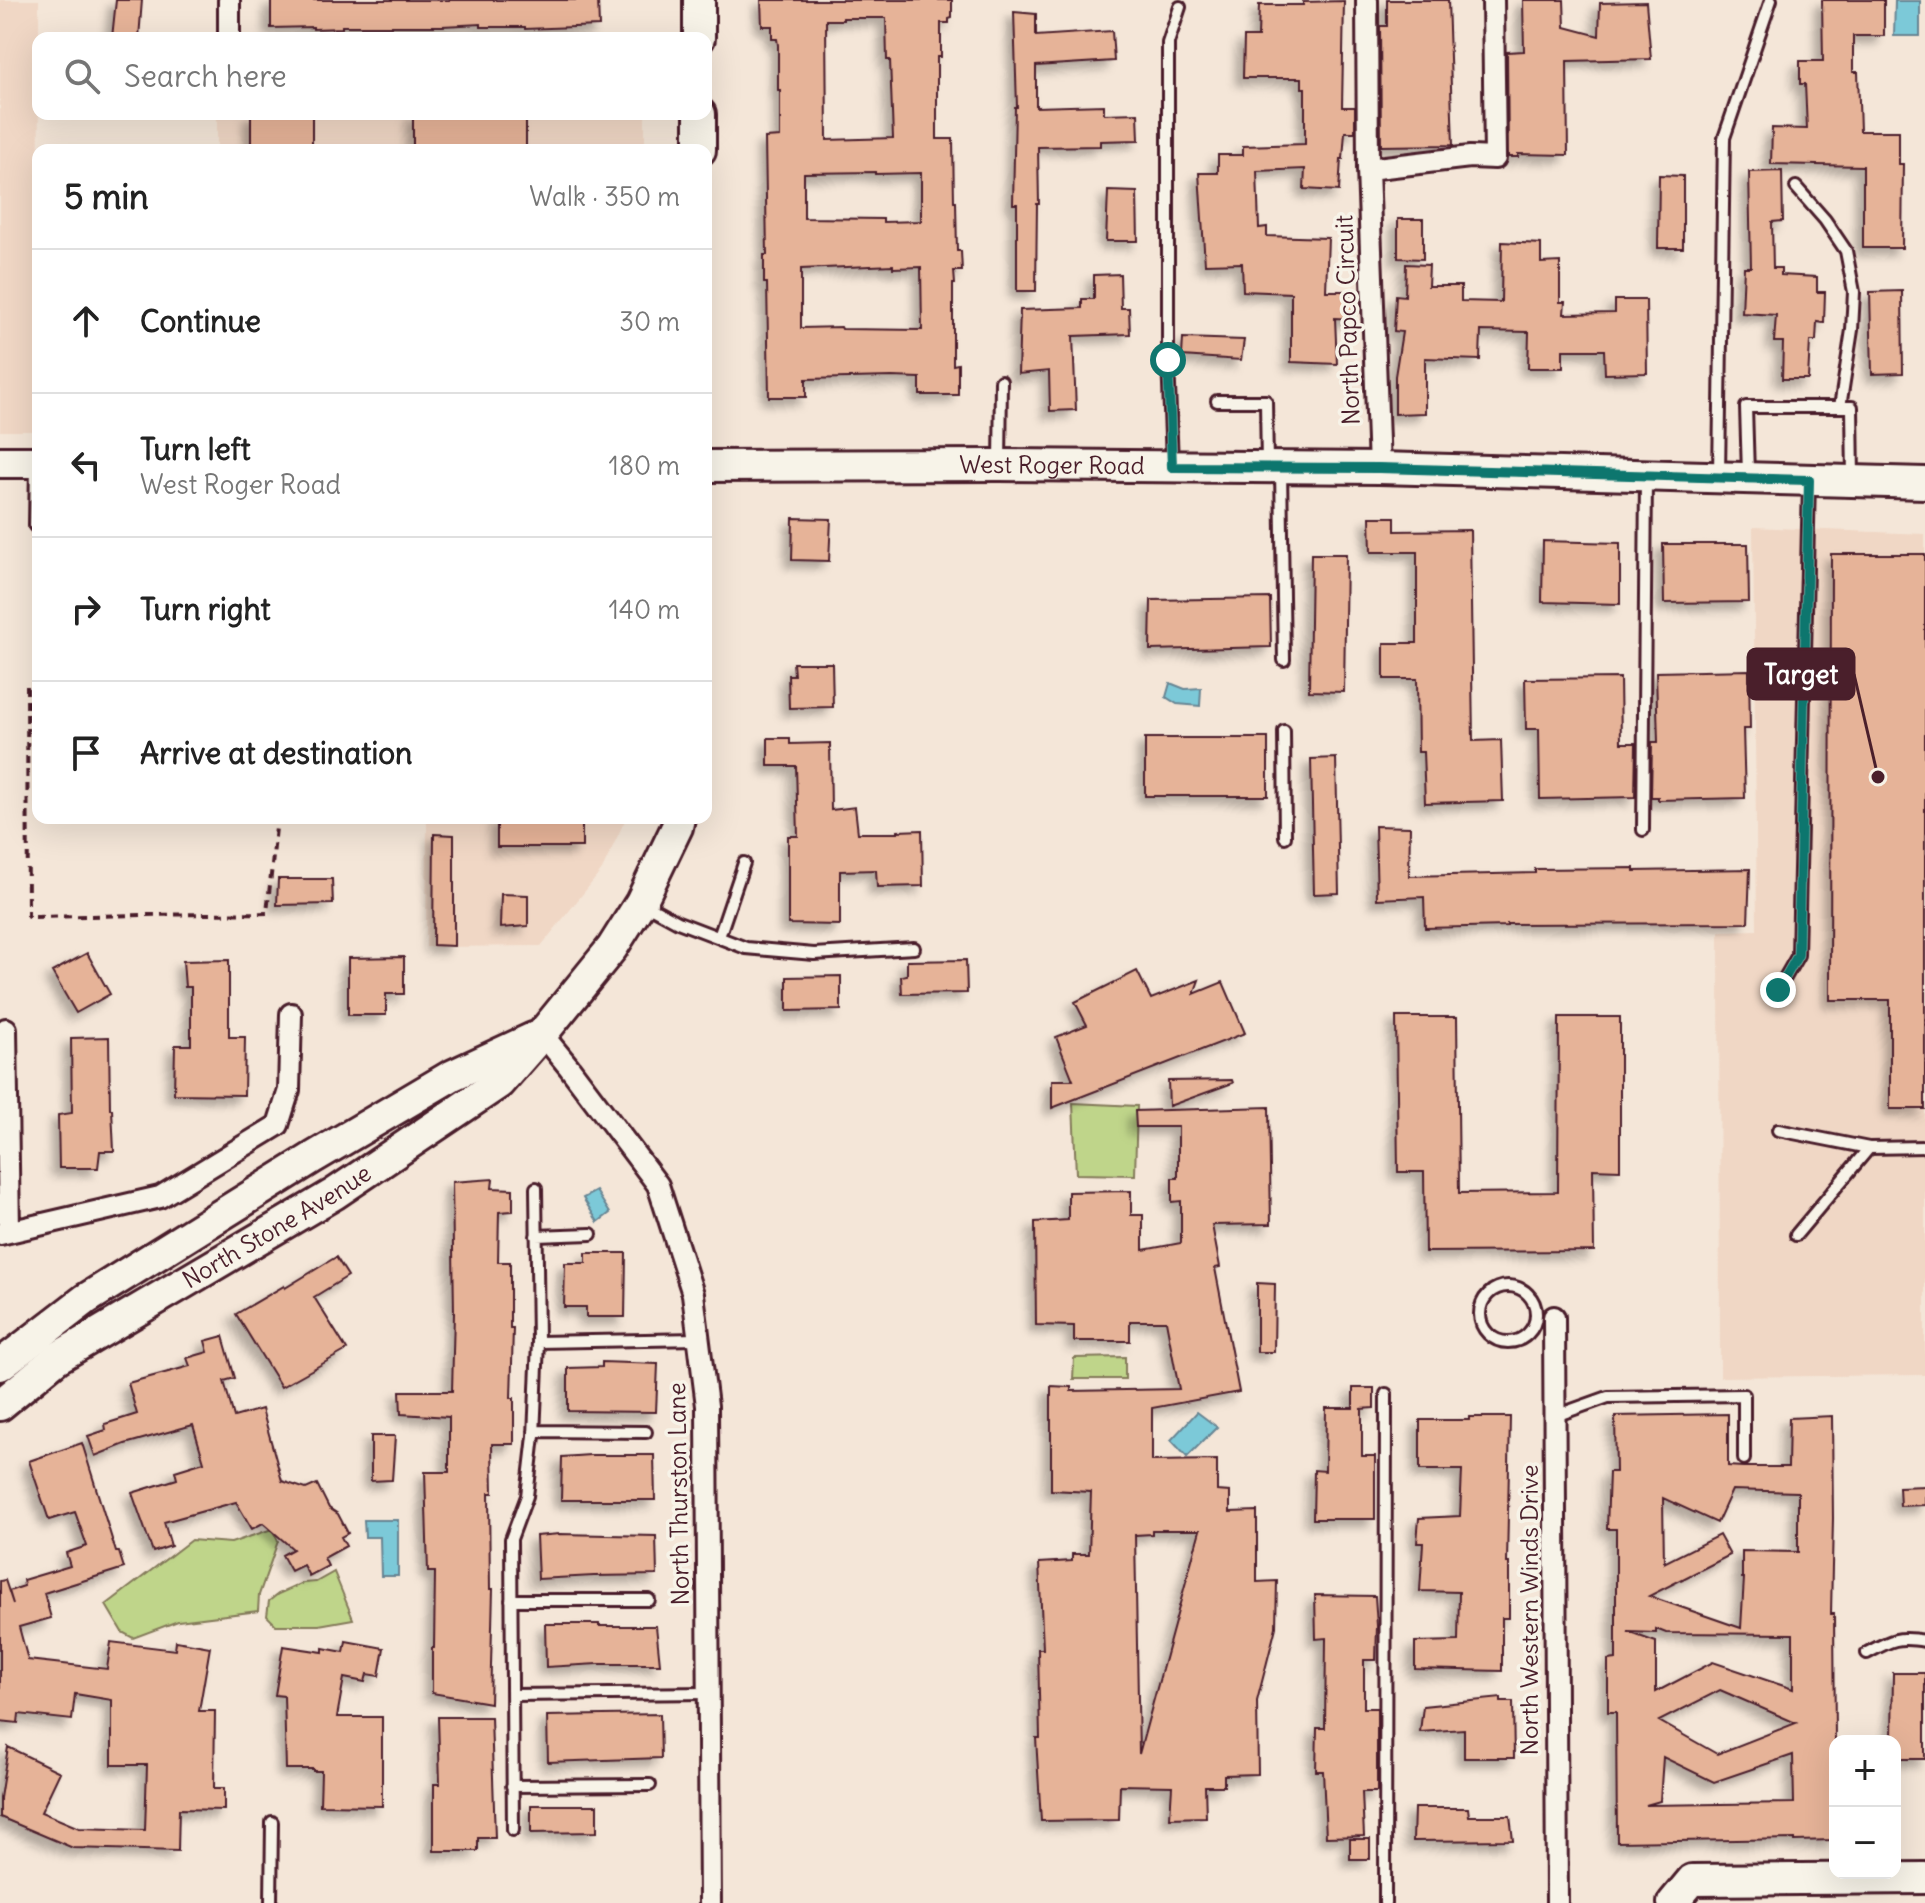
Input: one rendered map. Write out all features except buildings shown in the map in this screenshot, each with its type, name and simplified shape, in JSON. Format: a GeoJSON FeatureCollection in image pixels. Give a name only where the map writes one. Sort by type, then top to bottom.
{"type":"FeatureCollection","features":[{"type":"Feature","properties":{"kind":"main road"},"geometry":{"type":"LineString","coordinates":[[699,0],[699,32]]}},
{"type":"Feature","properties":{"kind":"main road"},"geometry":{"type":"LineString","coordinates":[[700,120],[700,144]]}},
{"type":"Feature","properties":{"kind":"main road"},"geometry":{"type":"LineString","coordinates":[[0,462],[32,462]]}},
{"type":"Feature","properties":{"kind":"main road","name":"West Roger Road"},"geometry":{"type":"LineString","coordinates":[[712,466],[1379,468],[1925,483]]}},
{"type":"Feature","properties":{"kind":"main road","name":"North Stone Avenue"},"geometry":{"type":"LineString","coordinates":[[0,1405],[57,1358],[334,1194],[499,1083],[612,948],[641,902],[678,824]]}},
{"type":"Feature","properties":{"kind":"main road","name":"North Stone Avenue"},"geometry":{"type":"LineString","coordinates":[[0,1365],[86,1299],[314,1157],[451,1076],[542,1034]]}},
{"type":"Feature","properties":{"kind":"main road"},"geometry":{"type":"LineString","coordinates":[[1673,1903],[1692,1880],[1861,1891],[1925,1878]]}},
{"type":"Feature","properties":{"kind":"street"},"geometry":{"type":"LineString","coordinates":[[229,0],[229,32]]}},
{"type":"Feature","properties":{"kind":"street","name":"North Papco Circuit"},"geometry":{"type":"LineString","coordinates":[[1367,0],[1368,169],[1379,468]]}},
{"type":"Feature","properties":{"kind":"street"},"geometry":{"type":"LineString","coordinates":[[1368,169],[1470,157],[1495,158],[1493,0]]}},
{"type":"Feature","properties":{"kind":"street"},"geometry":{"type":"LineString","coordinates":[[6,1029],[5,1233],[160,1197],[278,1125],[289,1090],[291,1014]]}},
{"type":"Feature","properties":{"kind":"street","name":"North Thurston Lane"},"geometry":{"type":"LineString","coordinates":[[542,1034],[658,1185],[693,1294],[707,1406],[710,1903]]}},
{"type":"Feature","properties":{"kind":"street","name":"North Western Winds Drive"},"geometry":{"type":"LineString","coordinates":[[1554,1317],[1557,1903]]}},
{"type":"Feature","properties":{"kind":"lane"},"geometry":{"type":"LineString","coordinates":[[1734,478],[1724,138],[1771,0]]}},
{"type":"Feature","properties":{"kind":"lane"},"geometry":{"type":"LineString","coordinates":[[1172,467],[1168,360],[1168,43],[1180,7]]}},
{"type":"Feature","properties":{"kind":"lane"},"geometry":{"type":"LineString","coordinates":[[1796,187],[1825,220],[1846,251],[1854,292],[1852,330],[1840,407]]}},
{"type":"Feature","properties":{"kind":"lane"},"geometry":{"type":"LineString","coordinates":[[1000,465],[1001,381]]}},
{"type":"Feature","properties":{"kind":"lane"},"geometry":{"type":"LineString","coordinates":[[1217,401],[1266,401],[1274,468],[1284,660]]}},
{"type":"Feature","properties":{"kind":"lane"},"geometry":{"type":"LineString","coordinates":[[1734,478],[1746,407],[1852,407],[1853,481]]}},
{"type":"Feature","properties":{"kind":"lane"},"geometry":{"type":"LineString","coordinates":[[1643,830],[1646,476]]}},
{"type":"Feature","properties":{"kind":"lane"},"geometry":{"type":"LineString","coordinates":[[1778,990],[1798,955],[1809,480]]}},
{"type":"Feature","properties":{"kind":"lane"},"geometry":{"type":"LineString","coordinates":[[1284,731],[1285,837]]}},
{"type":"Feature","properties":{"kind":"lane"},"geometry":{"type":"LineString","coordinates":[[719,937],[744,863]]}},
{"type":"Feature","properties":{"kind":"lane"},"geometry":{"type":"LineString","coordinates":[[641,902],[678,922],[746,948],[814,954],[914,948]]}},
{"type":"Feature","properties":{"kind":"lane"},"geometry":{"type":"LineString","coordinates":[[1778,1130],[1869,1148],[1925,1147]]}},
{"type":"Feature","properties":{"kind":"lane"},"geometry":{"type":"LineString","coordinates":[[1796,1235],[1869,1148]]}},
{"type":"Feature","properties":{"kind":"lane"},"geometry":{"type":"LineString","coordinates":[[513,1830],[511,1539],[527,1496],[534,1431],[538,1342],[536,1188]]}},
{"type":"Feature","properties":{"kind":"lane"},"geometry":{"type":"LineString","coordinates":[[536,1236],[591,1234]]}},
{"type":"Feature","properties":{"kind":"lane"},"geometry":{"type":"LineString","coordinates":[[1513,1285],[1531,1297],[1535,1303],[1536,1317],[1527,1335],[1508,1342],[1494,1338],[1484,1328],[1480,1315],[1492,1290],[1513,1285]]}},
{"type":"Feature","properties":{"kind":"lane"},"geometry":{"type":"LineString","coordinates":[[538,1342],[698,1339]]}},
{"type":"Feature","properties":{"kind":"lane"},"geometry":{"type":"LineString","coordinates":[[1385,1903],[1386,1394]]}},
{"type":"Feature","properties":{"kind":"lane"},"geometry":{"type":"LineString","coordinates":[[1555,1416],[1608,1397],[1744,1395],[1744,1459]]}},
{"type":"Feature","properties":{"kind":"lane"},"geometry":{"type":"LineString","coordinates":[[534,1431],[646,1432]]}},
{"type":"Feature","properties":{"kind":"lane"},"geometry":{"type":"LineString","coordinates":[[511,1600],[649,1600]]}},
{"type":"Feature","properties":{"kind":"lane"},"geometry":{"type":"LineString","coordinates":[[1867,1653],[1891,1639],[1925,1641]]}},
{"type":"Feature","properties":{"kind":"lane"},"geometry":{"type":"LineString","coordinates":[[512,1695],[709,1693]]}},
{"type":"Feature","properties":{"kind":"lane"},"geometry":{"type":"LineString","coordinates":[[512,1786],[650,1785]]}},
{"type":"Feature","properties":{"kind":"lane"},"geometry":{"type":"LineString","coordinates":[[271,1903],[272,1822]]}},
{"type":"Feature","properties":{"kind":"path"},"geometry":{"type":"LineString","coordinates":[[27,686],[28,917],[267,913],[276,824]]}},
{"type":"Feature","properties":{"kind":"shaded area"},"geometry":{"type":"Polygon","coordinates":[[[0,0],[39,0],[39,32],[32,32],[32,120],[39,120],[39,144],[32,144],[32,431],[0,431],[0,0]]]}},
{"type":"Feature","properties":{"kind":"shaded area"},"geometry":{"type":"Polygon","coordinates":[[[217,120],[645,120],[645,144],[217,144],[217,120]]]}},
{"type":"Feature","properties":{"kind":"shaded area"},"geometry":{"type":"Polygon","coordinates":[[[1753,527],[1925,534],[1925,1375],[1720,1377],[1719,931],[1757,930],[1753,527]]]}},
{"type":"Feature","properties":{"kind":"shaded area"},"geometry":{"type":"Polygon","coordinates":[[[427,824],[623,824],[602,870],[541,946],[426,947],[427,824]]]}},
{"type":"Feature","properties":{"kind":"green space"},"geometry":{"type":"Polygon","coordinates":[[[1073,1103],[1137,1106],[1135,1175],[1076,1174],[1073,1103]]]}},
{"type":"Feature","properties":{"kind":"green space"},"geometry":{"type":"Polygon","coordinates":[[[1125,1357],[1125,1379],[1073,1379],[1074,1358],[1125,1357]]]}},
{"type":"Feature","properties":{"kind":"green space"},"geometry":{"type":"Polygon","coordinates":[[[272,1529],[278,1541],[259,1595],[258,1611],[178,1621],[133,1638],[122,1632],[106,1605],[191,1540],[231,1543],[272,1529]]]}},
{"type":"Feature","properties":{"kind":"green space"},"geometry":{"type":"Polygon","coordinates":[[[334,1572],[353,1619],[319,1625],[276,1625],[267,1616],[269,1601],[278,1594],[303,1583],[316,1582],[334,1572]]]}},
{"type":"Feature","properties":{"kind":"water"},"geometry":{"type":"Polygon","coordinates":[[[1895,1],[1920,1],[1920,36],[1894,36],[1895,1]]]}},
{"type":"Feature","properties":{"kind":"water"},"geometry":{"type":"Polygon","coordinates":[[[1170,683],[1185,689],[1201,688],[1200,706],[1177,704],[1166,697],[1170,683]]]}},
{"type":"Feature","properties":{"kind":"water"},"geometry":{"type":"Polygon","coordinates":[[[596,1191],[610,1213],[598,1222],[583,1198],[596,1191]]]}},
{"type":"Feature","properties":{"kind":"water"},"geometry":{"type":"Polygon","coordinates":[[[1197,1412],[1217,1427],[1187,1457],[1171,1440],[1197,1412]]]}},
{"type":"Feature","properties":{"kind":"water"},"geometry":{"type":"Polygon","coordinates":[[[364,1520],[398,1520],[398,1576],[381,1576],[380,1537],[365,1537],[364,1520]]]}},
{"type":"Feature","properties":{"kind":"place","name":"Target"},"geometry":{"type":"Point","coordinates":[1878,777]}},
{"type":"Feature","properties":{"kind":"route"},"geometry":{"type":"LineString","coordinates":[[1168,360],[1172,467],[1379,468],[1809,480],[1798,955],[1778,990]]}}]}
